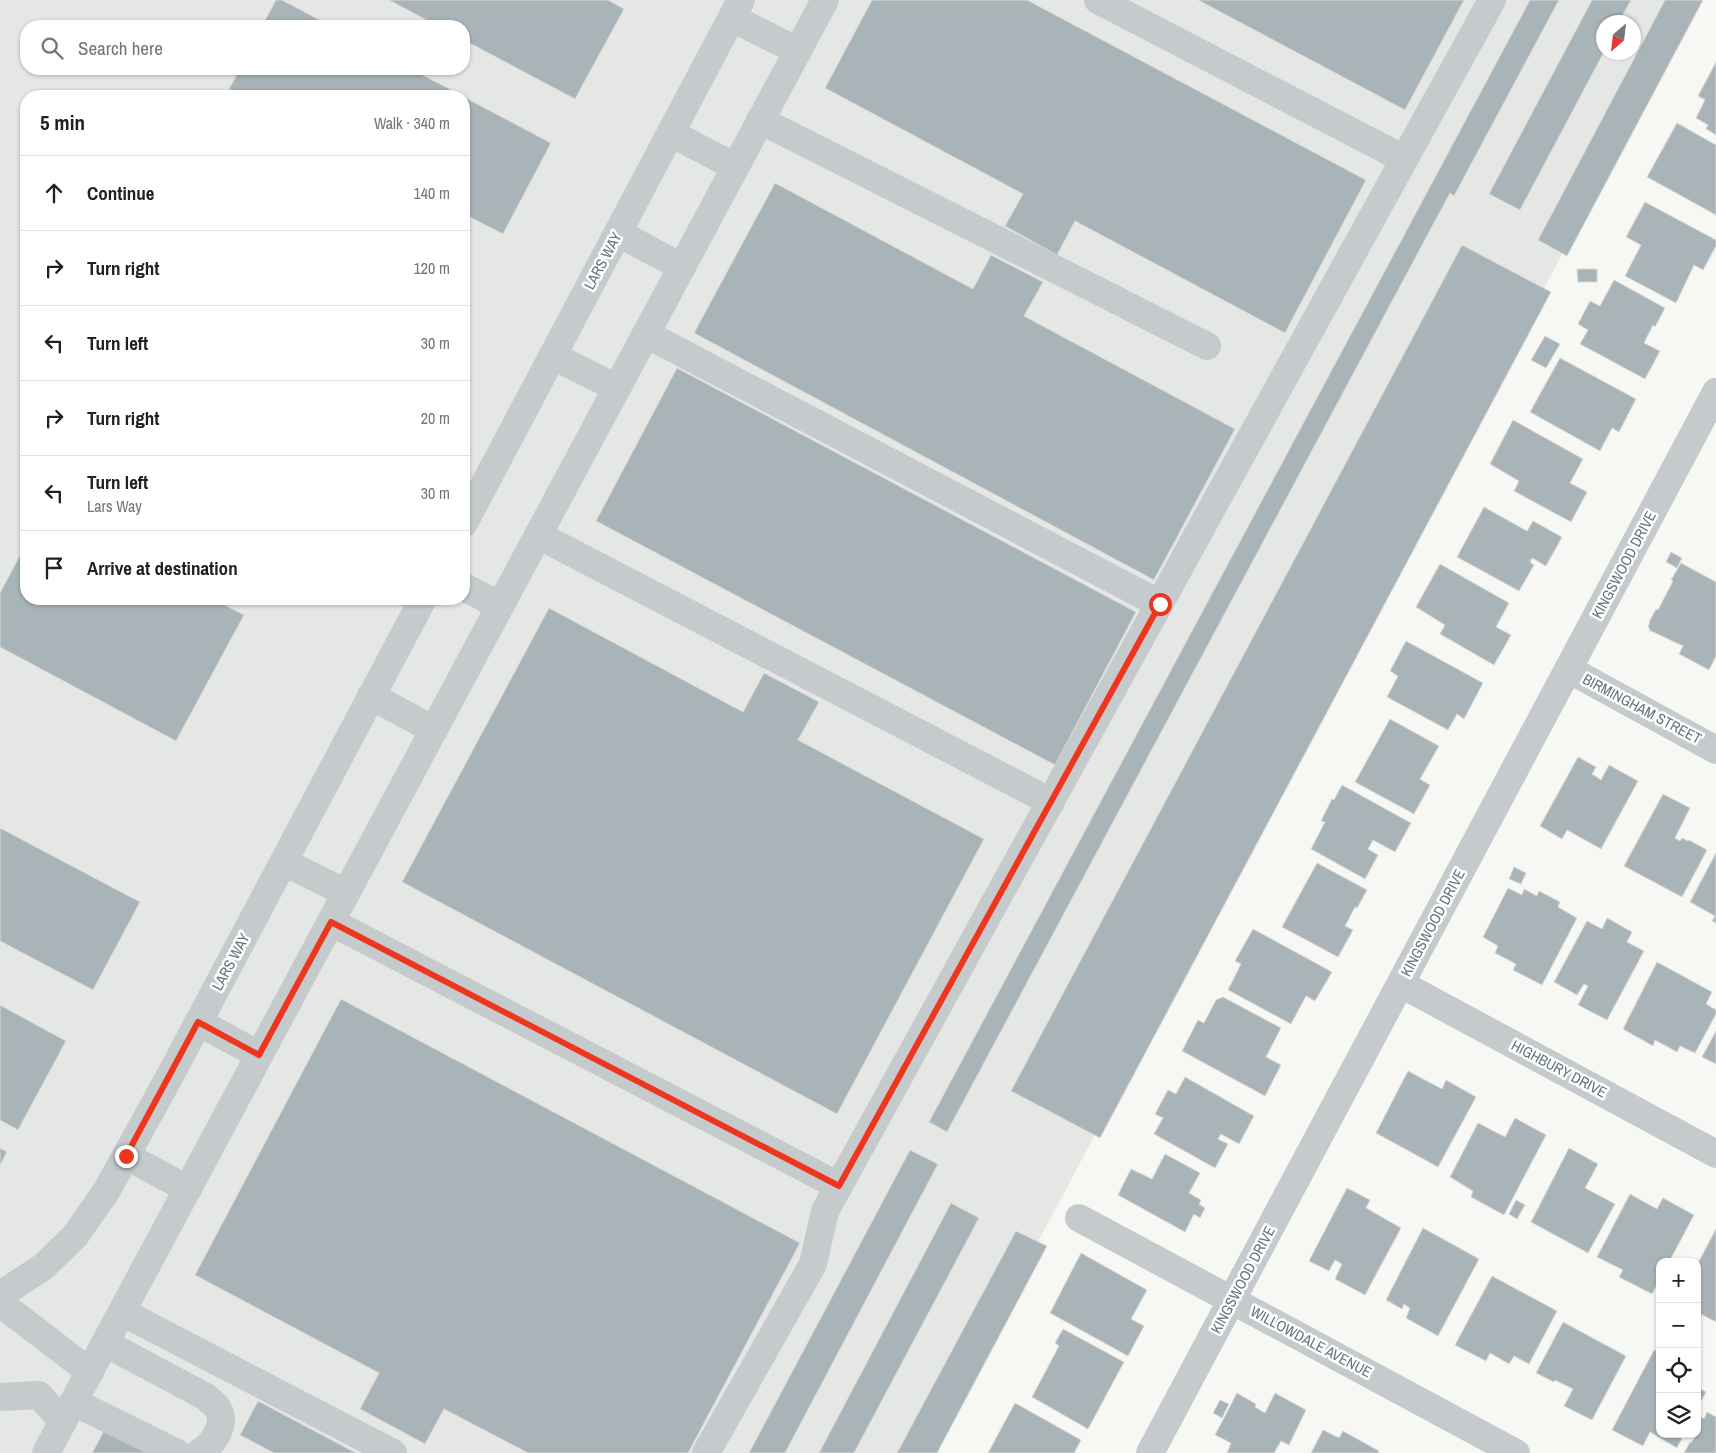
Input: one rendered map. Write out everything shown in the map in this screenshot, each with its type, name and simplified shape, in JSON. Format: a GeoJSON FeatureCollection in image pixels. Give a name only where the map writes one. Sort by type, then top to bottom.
{"type":"FeatureCollection","features":[{"type":"Feature","properties":{"kind":"street"},"geometry":{"type":"LineString","coordinates":[[46,1453],[825,0]]}},
{"type":"Feature","properties":{"kind":"street"},"geometry":{"type":"LineString","coordinates":[[1098,0],[1404,159]]}},
{"type":"Feature","properties":{"kind":"street"},"geometry":{"type":"LineString","coordinates":[[706,1453],[813,1264],[826,1211],[839,1186],[1492,0]]}},
{"type":"Feature","properties":{"kind":"street"},"geometry":{"type":"LineString","coordinates":[[737,9],[798,51]]}},
{"type":"Feature","properties":{"kind":"street","name":"LARS WAY"},"geometry":{"type":"LineString","coordinates":[[470,512],[737,9]]}},
{"type":"Feature","properties":{"kind":"street"},"geometry":{"type":"LineString","coordinates":[[760,120],[1207,346]]}},
{"type":"Feature","properties":{"kind":"street"},"geometry":{"type":"LineString","coordinates":[[671,133],[735,166]]}},
{"type":"Feature","properties":{"kind":"street"},"geometry":{"type":"LineString","coordinates":[[618,233],[682,267]]}},
{"type":"Feature","properties":{"kind":"street"},"geometry":{"type":"LineString","coordinates":[[646,334],[1160,604]]}},
{"type":"Feature","properties":{"kind":"street"},"geometry":{"type":"LineString","coordinates":[[552,356],[617,388]]}},
{"type":"Feature","properties":{"kind":"street","name":"KINGSWOOD DRIVE"},"geometry":{"type":"LineString","coordinates":[[1150,1453],[1716,392]]}},
{"type":"Feature","properties":{"kind":"street"},"geometry":{"type":"LineString","coordinates":[[538,535],[1051,802]]}},
{"type":"Feature","properties":{"kind":"street"},"geometry":{"type":"LineString","coordinates":[[470,590],[500,606]]}},
{"type":"Feature","properties":{"kind":"street","name":"LARS WAY"},"geometry":{"type":"LineString","coordinates":[[0,1295],[42,1267],[75,1236],[107,1190],[420,605]]}},
{"type":"Feature","properties":{"kind":"street","name":"BIRMINGHAM STREET"},"geometry":{"type":"LineString","coordinates":[[1568,669],[1716,750]]}},
{"type":"Feature","properties":{"kind":"street"},"geometry":{"type":"LineString","coordinates":[[371,696],[434,730]]}},
{"type":"Feature","properties":{"kind":"street"},"geometry":{"type":"LineString","coordinates":[[284,862],[346,893]]}},
{"type":"Feature","properties":{"kind":"street"},"geometry":{"type":"LineString","coordinates":[[331,922],[839,1186]]}},
{"type":"Feature","properties":{"kind":"street","name":"HIGHBURY DRIVE"},"geometry":{"type":"LineString","coordinates":[[1401,984],[1716,1154]]}},
{"type":"Feature","properties":{"kind":"street"},"geometry":{"type":"LineString","coordinates":[[198,1022],[259,1055]]}},
{"type":"Feature","properties":{"kind":"street"},"geometry":{"type":"LineString","coordinates":[[126,1156],[188,1189]]}},
{"type":"Feature","properties":{"kind":"street","name":"WILLOWDALE AVENUE"},"geometry":{"type":"LineString","coordinates":[[1079,1218],[1516,1453]]}},
{"type":"Feature","properties":{"kind":"street"},"geometry":{"type":"LineString","coordinates":[[0,1304],[90,1372]]}},
{"type":"Feature","properties":{"kind":"street"},"geometry":{"type":"LineString","coordinates":[[122,1312],[393,1453]]}},
{"type":"Feature","properties":{"kind":"street"},"geometry":{"type":"LineString","coordinates":[[105,1344],[206,1397],[218,1409],[221,1428],[207,1451]]}},
{"type":"Feature","properties":{"kind":"street"},"geometry":{"type":"LineString","coordinates":[[0,1397],[39,1395],[68,1412],[177,1453]]}},
{"type":"Feature","properties":{"kind":"shaded area"},"geometry":{"type":"Polygon","coordinates":[[[0,0],[1697,0],[926,1453],[0,1453],[0,0]]]}},
{"type":"Feature","properties":{"kind":"building"},"geometry":{"type":"Polygon","coordinates":[[[276,0],[282,0],[320,20],[265,20],[276,0]]]}},
{"type":"Feature","properties":{"kind":"building"},"geometry":{"type":"Polygon","coordinates":[[[389,0],[608,0],[624,9],[575,99],[470,43],[470,20],[427,20],[389,0]]]}},
{"type":"Feature","properties":{"kind":"building"},"geometry":{"type":"Polygon","coordinates":[[[872,0],[1027,0],[1366,180],[1285,333],[1075,221],[1057,255],[1005,226],[1023,194],[825,88],[872,0]]]}},
{"type":"Feature","properties":{"kind":"building"},"geometry":{"type":"Polygon","coordinates":[[[1198,0],[1464,0],[1405,110],[1198,0]]]}},
{"type":"Feature","properties":{"kind":"building"},"geometry":{"type":"Polygon","coordinates":[[[1530,0],[1559,0],[1454,196],[1450,193],[947,1132],[929,1122],[1530,0]]]}},
{"type":"Feature","properties":{"kind":"building"},"geometry":{"type":"Polygon","coordinates":[[[1592,0],[1631,0],[1623,15],[1596,15],[1596,60],[1600,60],[1520,210],[1489,194],[1592,0]]]}},
{"type":"Feature","properties":{"kind":"building"},"geometry":{"type":"Polygon","coordinates":[[[1665,0],[1703,0],[1567,256],[1538,240],[1633,60],[1641,60],[1641,45],[1665,0]]]}},
{"type":"Feature","properties":{"kind":"building"},"geometry":{"type":"Polygon","coordinates":[[[1716,62],[1716,135],[1706,129],[1708,125],[1696,118],[1705,100],[1698,96],[1716,62]]]}},
{"type":"Feature","properties":{"kind":"building"},"geometry":{"type":"Polygon","coordinates":[[[237,75],[423,75],[451,90],[231,90],[229,89],[237,75]]]}},
{"type":"Feature","properties":{"kind":"building"},"geometry":{"type":"Polygon","coordinates":[[[470,100],[551,143],[503,234],[470,217],[470,100]]]}},
{"type":"Feature","properties":{"kind":"building"},"geometry":{"type":"Polygon","coordinates":[[[1677,123],[1716,145],[1716,215],[1647,177],[1677,123]]]}},
{"type":"Feature","properties":{"kind":"building"},"geometry":{"type":"Polygon","coordinates":[[[775,183],[973,289],[991,255],[1043,282],[1024,316],[1235,429],[1154,580],[694,333],[775,183]]]}},
{"type":"Feature","properties":{"kind":"building"},"geometry":{"type":"Polygon","coordinates":[[[1645,202],[1716,240],[1716,246],[1703,270],[1694,265],[1676,303],[1625,276],[1641,245],[1626,237],[1645,202]]]}},
{"type":"Feature","properties":{"kind":"building"},"geometry":{"type":"Polygon","coordinates":[[[1462,245],[1551,292],[1100,1138],[1011,1091],[1462,245]]]}},
{"type":"Feature","properties":{"kind":"building"},"geometry":{"type":"Polygon","coordinates":[[[1577,269],[1597,269],[1597,282],[1578,282],[1577,269]]]}},
{"type":"Feature","properties":{"kind":"building"},"geometry":{"type":"Polygon","coordinates":[[[1614,280],[1665,308],[1655,327],[1653,325],[1644,343],[1660,351],[1645,379],[1580,344],[1588,330],[1578,324],[1590,301],[1600,306],[1614,280]]]}},
{"type":"Feature","properties":{"kind":"building"},"geometry":{"type":"Polygon","coordinates":[[[1545,336],[1560,344],[1546,368],[1531,360],[1545,336]]]}},
{"type":"Feature","properties":{"kind":"building"},"geometry":{"type":"Polygon","coordinates":[[[1560,358],[1636,399],[1619,432],[1612,428],[1600,451],[1530,412],[1560,358]]]}},
{"type":"Feature","properties":{"kind":"building"},"geometry":{"type":"Polygon","coordinates":[[[677,368],[1136,612],[1055,765],[596,521],[677,368]]]}},
{"type":"Feature","properties":{"kind":"building"},"geometry":{"type":"Polygon","coordinates":[[[1513,420],[1583,459],[1570,483],[1587,492],[1571,522],[1514,491],[1519,481],[1490,464],[1513,420]]]}},
{"type":"Feature","properties":{"kind":"building"},"geometry":{"type":"Polygon","coordinates":[[[1484,507],[1527,531],[1533,521],[1562,537],[1546,566],[1532,558],[1530,562],[1534,565],[1519,591],[1457,557],[1484,507]]]}},
{"type":"Feature","properties":{"kind":"building"},"geometry":{"type":"Polygon","coordinates":[[[1671,552],[1682,558],[1677,568],[1666,562],[1671,552]]]}},
{"type":"Feature","properties":{"kind":"building"},"geometry":{"type":"Polygon","coordinates":[[[20,555],[20,605],[225,605],[244,615],[176,741],[0,647],[0,593],[20,555]]]}},
{"type":"Feature","properties":{"kind":"building"},"geometry":{"type":"Polygon","coordinates":[[[1681,563],[1716,582],[1716,656],[1709,670],[1679,654],[1683,646],[1649,630],[1648,627],[1681,563]]]}},
{"type":"Feature","properties":{"kind":"building"},"geometry":{"type":"Polygon","coordinates":[[[1440,564],[1509,603],[1496,627],[1511,635],[1494,665],[1440,634],[1445,625],[1416,607],[1440,564]]]}},
{"type":"Feature","properties":{"kind":"building"},"geometry":{"type":"Polygon","coordinates":[[[549,608],[743,712],[764,673],[819,702],[798,740],[984,839],[837,1114],[402,882],[549,608]]]}},
{"type":"Feature","properties":{"kind":"building"},"geometry":{"type":"Polygon","coordinates":[[[1406,641],[1483,683],[1464,719],[1457,714],[1448,730],[1387,697],[1398,676],[1390,671],[1406,641]]]}},
{"type":"Feature","properties":{"kind":"building"},"geometry":{"type":"Polygon","coordinates":[[[1390,719],[1439,746],[1420,779],[1430,785],[1414,814],[1355,782],[1390,719]]]}},
{"type":"Feature","properties":{"kind":"building"},"geometry":{"type":"Polygon","coordinates":[[[1578,757],[1596,767],[1592,774],[1601,780],[1609,765],[1638,781],[1601,849],[1567,830],[1562,839],[1540,826],[1578,757]]]}},
{"type":"Feature","properties":{"kind":"building"},"geometry":{"type":"Polygon","coordinates":[[[1342,785],[1411,823],[1395,852],[1373,840],[1368,849],[1378,855],[1365,879],[1311,849],[1325,822],[1321,821],[1332,799],[1334,800],[1342,785]]]}},
{"type":"Feature","properties":{"kind":"building"},"geometry":{"type":"Polygon","coordinates":[[[1663,794],[1690,808],[1675,838],[1680,841],[1682,838],[1689,840],[1707,850],[1682,897],[1624,866],[1663,794]]]}},
{"type":"Feature","properties":{"kind":"building"},"geometry":{"type":"Polygon","coordinates":[[[0,828],[140,902],[93,990],[0,941],[0,828]]]}},
{"type":"Feature","properties":{"kind":"building"},"geometry":{"type":"Polygon","coordinates":[[[1716,853],[1716,923],[1712,921],[1715,916],[1690,902],[1716,853]]]}},
{"type":"Feature","properties":{"kind":"building"},"geometry":{"type":"Polygon","coordinates":[[[1317,863],[1367,890],[1345,926],[1353,930],[1338,957],[1282,927],[1317,863]]]}},
{"type":"Feature","properties":{"kind":"building"},"geometry":{"type":"Polygon","coordinates":[[[1514,867],[1526,873],[1521,884],[1509,879],[1514,867]]]}},
{"type":"Feature","properties":{"kind":"building"},"geometry":{"type":"Polygon","coordinates":[[[1508,888],[1522,895],[1524,889],[1537,896],[1539,891],[1560,902],[1558,907],[1577,918],[1542,985],[1513,970],[1516,964],[1495,953],[1498,946],[1483,937],[1508,888]]]}},
{"type":"Feature","properties":{"kind":"building"},"geometry":{"type":"Polygon","coordinates":[[[1607,918],[1632,932],[1627,942],[1644,951],[1607,1020],[1578,1005],[1588,986],[1584,984],[1577,995],[1554,982],[1587,921],[1602,929],[1607,918]]]}},
{"type":"Feature","properties":{"kind":"building"},"geometry":{"type":"Polygon","coordinates":[[[1253,929],[1332,972],[1315,1001],[1306,996],[1291,1024],[1228,990],[1241,964],[1235,961],[1253,929]]]}},
{"type":"Feature","properties":{"kind":"building"},"geometry":{"type":"Polygon","coordinates":[[[1657,962],[1712,992],[1706,1004],[1716,1010],[1716,1014],[1695,1053],[1680,1046],[1677,1052],[1655,1040],[1653,1046],[1623,1029],[1657,962]]]}},
{"type":"Feature","properties":{"kind":"building"},"geometry":{"type":"Polygon","coordinates":[[[1223,997],[1281,1028],[1266,1057],[1281,1065],[1265,1096],[1182,1051],[1198,1020],[1204,1023],[1216,1000],[1223,997]]]}},
{"type":"Feature","properties":{"kind":"building"},"geometry":{"type":"Polygon","coordinates":[[[341,999],[800,1243],[688,1453],[528,1453],[444,1409],[425,1444],[360,1409],[379,1373],[195,1275],[341,999]]]}},
{"type":"Feature","properties":{"kind":"building"},"geometry":{"type":"Polygon","coordinates":[[[0,1005],[66,1041],[18,1130],[0,1120],[0,1005]]]}},
{"type":"Feature","properties":{"kind":"building"},"geometry":{"type":"Polygon","coordinates":[[[1716,1031],[1716,1064],[1702,1057],[1716,1031]]]}},
{"type":"Feature","properties":{"kind":"building"},"geometry":{"type":"Polygon","coordinates":[[[1408,1071],[1442,1089],[1446,1080],[1476,1097],[1438,1167],[1376,1133],[1408,1071]]]}},
{"type":"Feature","properties":{"kind":"building"},"geometry":{"type":"Polygon","coordinates":[[[1185,1077],[1254,1116],[1239,1144],[1221,1134],[1218,1139],[1228,1144],[1215,1168],[1154,1134],[1163,1118],[1155,1114],[1168,1090],[1176,1094],[1185,1077]]]}},
{"type":"Feature","properties":{"kind":"building"},"geometry":{"type":"Polygon","coordinates":[[[1515,1118],[1546,1135],[1504,1215],[1471,1197],[1473,1191],[1450,1177],[1478,1123],[1505,1137],[1515,1118]]]}},
{"type":"Feature","properties":{"kind":"building"},"geometry":{"type":"Polygon","coordinates":[[[0,1148],[7,1152],[0,1165],[0,1148]]]}},
{"type":"Feature","properties":{"kind":"building"},"geometry":{"type":"Polygon","coordinates":[[[1569,1148],[1598,1164],[1585,1188],[1615,1204],[1588,1253],[1531,1222],[1569,1148]]]}},
{"type":"Feature","properties":{"kind":"building"},"geometry":{"type":"Polygon","coordinates":[[[910,1150],[938,1164],[785,1453],[749,1453],[910,1150]]]}},
{"type":"Feature","properties":{"kind":"building"},"geometry":{"type":"Polygon","coordinates":[[[1165,1154],[1200,1173],[1189,1193],[1201,1200],[1199,1204],[1205,1208],[1200,1218],[1194,1214],[1185,1232],[1118,1195],[1131,1169],[1152,1179],[1165,1154]]]}},
{"type":"Feature","properties":{"kind":"building"},"geometry":{"type":"Polygon","coordinates":[[[1347,1188],[1370,1200],[1366,1208],[1401,1228],[1365,1295],[1335,1279],[1342,1264],[1335,1260],[1329,1271],[1309,1261],[1347,1188]]]}},
{"type":"Feature","properties":{"kind":"building"},"geometry":{"type":"Polygon","coordinates":[[[1630,1194],[1657,1209],[1663,1198],[1694,1215],[1671,1258],[1656,1258],[1656,1286],[1652,1294],[1619,1277],[1623,1270],[1597,1257],[1630,1194]]]}},
{"type":"Feature","properties":{"kind":"building"},"geometry":{"type":"Polygon","coordinates":[[[1516,1200],[1525,1205],[1517,1219],[1509,1214],[1516,1200]]]}},
{"type":"Feature","properties":{"kind":"building"},"geometry":{"type":"Polygon","coordinates":[[[951,1203],[979,1218],[854,1453],[819,1453],[951,1203]]]}},
{"type":"Feature","properties":{"kind":"building"},"geometry":{"type":"Polygon","coordinates":[[[1423,1228],[1479,1259],[1438,1336],[1406,1318],[1410,1308],[1404,1304],[1402,1309],[1386,1300],[1423,1228]]]}},
{"type":"Feature","properties":{"kind":"building"},"geometry":{"type":"Polygon","coordinates":[[[1716,1229],[1716,1322],[1701,1314],[1701,1258],[1716,1229]]]}},
{"type":"Feature","properties":{"kind":"building"},"geometry":{"type":"Polygon","coordinates":[[[1016,1231],[1047,1246],[937,1453],[897,1453],[1016,1231]]]}},
{"type":"Feature","properties":{"kind":"building"},"geometry":{"type":"Polygon","coordinates":[[[1081,1253],[1147,1290],[1131,1319],[1144,1326],[1128,1356],[1050,1313],[1081,1253]]]}},
{"type":"Feature","properties":{"kind":"building"},"geometry":{"type":"Polygon","coordinates":[[[1492,1276],[1557,1311],[1529,1364],[1514,1356],[1509,1364],[1490,1353],[1486,1361],[1455,1345],[1492,1276]]]}},
{"type":"Feature","properties":{"kind":"building"},"geometry":{"type":"Polygon","coordinates":[[[1563,1322],[1626,1356],[1592,1420],[1564,1406],[1573,1389],[1536,1373],[1563,1322]]]}},
{"type":"Feature","properties":{"kind":"building"},"geometry":{"type":"Polygon","coordinates":[[[1063,1329],[1124,1362],[1088,1429],[1032,1397],[1059,1346],[1055,1343],[1063,1329]]]}},
{"type":"Feature","properties":{"kind":"building"},"geometry":{"type":"Polygon","coordinates":[[[1654,1350],[1656,1351],[1656,1436],[1650,1432],[1643,1446],[1612,1430],[1654,1350]]]}},
{"type":"Feature","properties":{"kind":"building"},"geometry":{"type":"Polygon","coordinates":[[[1701,1389],[1706,1392],[1701,1401],[1701,1389]]]}},
{"type":"Feature","properties":{"kind":"building"},"geometry":{"type":"Polygon","coordinates":[[[1237,1393],[1256,1404],[1255,1407],[1265,1413],[1275,1393],[1306,1410],[1289,1445],[1281,1441],[1274,1453],[1227,1453],[1231,1443],[1215,1435],[1237,1393]]]}},
{"type":"Feature","properties":{"kind":"building"},"geometry":{"type":"Polygon","coordinates":[[[1220,1400],[1229,1404],[1222,1418],[1213,1413],[1220,1400]]]}},
{"type":"Feature","properties":{"kind":"building"},"geometry":{"type":"Polygon","coordinates":[[[258,1401],[356,1453],[274,1453],[240,1435],[258,1401]]]}},
{"type":"Feature","properties":{"kind":"building"},"geometry":{"type":"Polygon","coordinates":[[[1015,1403],[1081,1440],[1074,1453],[988,1453],[1015,1403]]]}},
{"type":"Feature","properties":{"kind":"building"},"geometry":{"type":"Polygon","coordinates":[[[1707,1412],[1716,1417],[1716,1453],[1684,1453],[1694,1438],[1701,1438],[1701,1417],[1704,1419],[1707,1412]]]}},
{"type":"Feature","properties":{"kind":"building"},"geometry":{"type":"Polygon","coordinates":[[[105,1429],[150,1453],[92,1453],[105,1429]]]}},
{"type":"Feature","properties":{"kind":"building"},"geometry":{"type":"Polygon","coordinates":[[[1323,1430],[1339,1438],[1343,1431],[1379,1451],[1378,1453],[1311,1453],[1323,1430]]]}},
{"type":"Feature","properties":{"kind":"building"},"geometry":{"type":"Polygon","coordinates":[[[1660,1438],[1682,1438],[1677,1448],[1660,1438]]]}},
{"type":"Feature","properties":{"kind":"route"},"geometry":{"type":"LineString","coordinates":[[126,1156],[198,1022],[259,1055],[331,922],[839,1186],[1160,604]]}}]}
